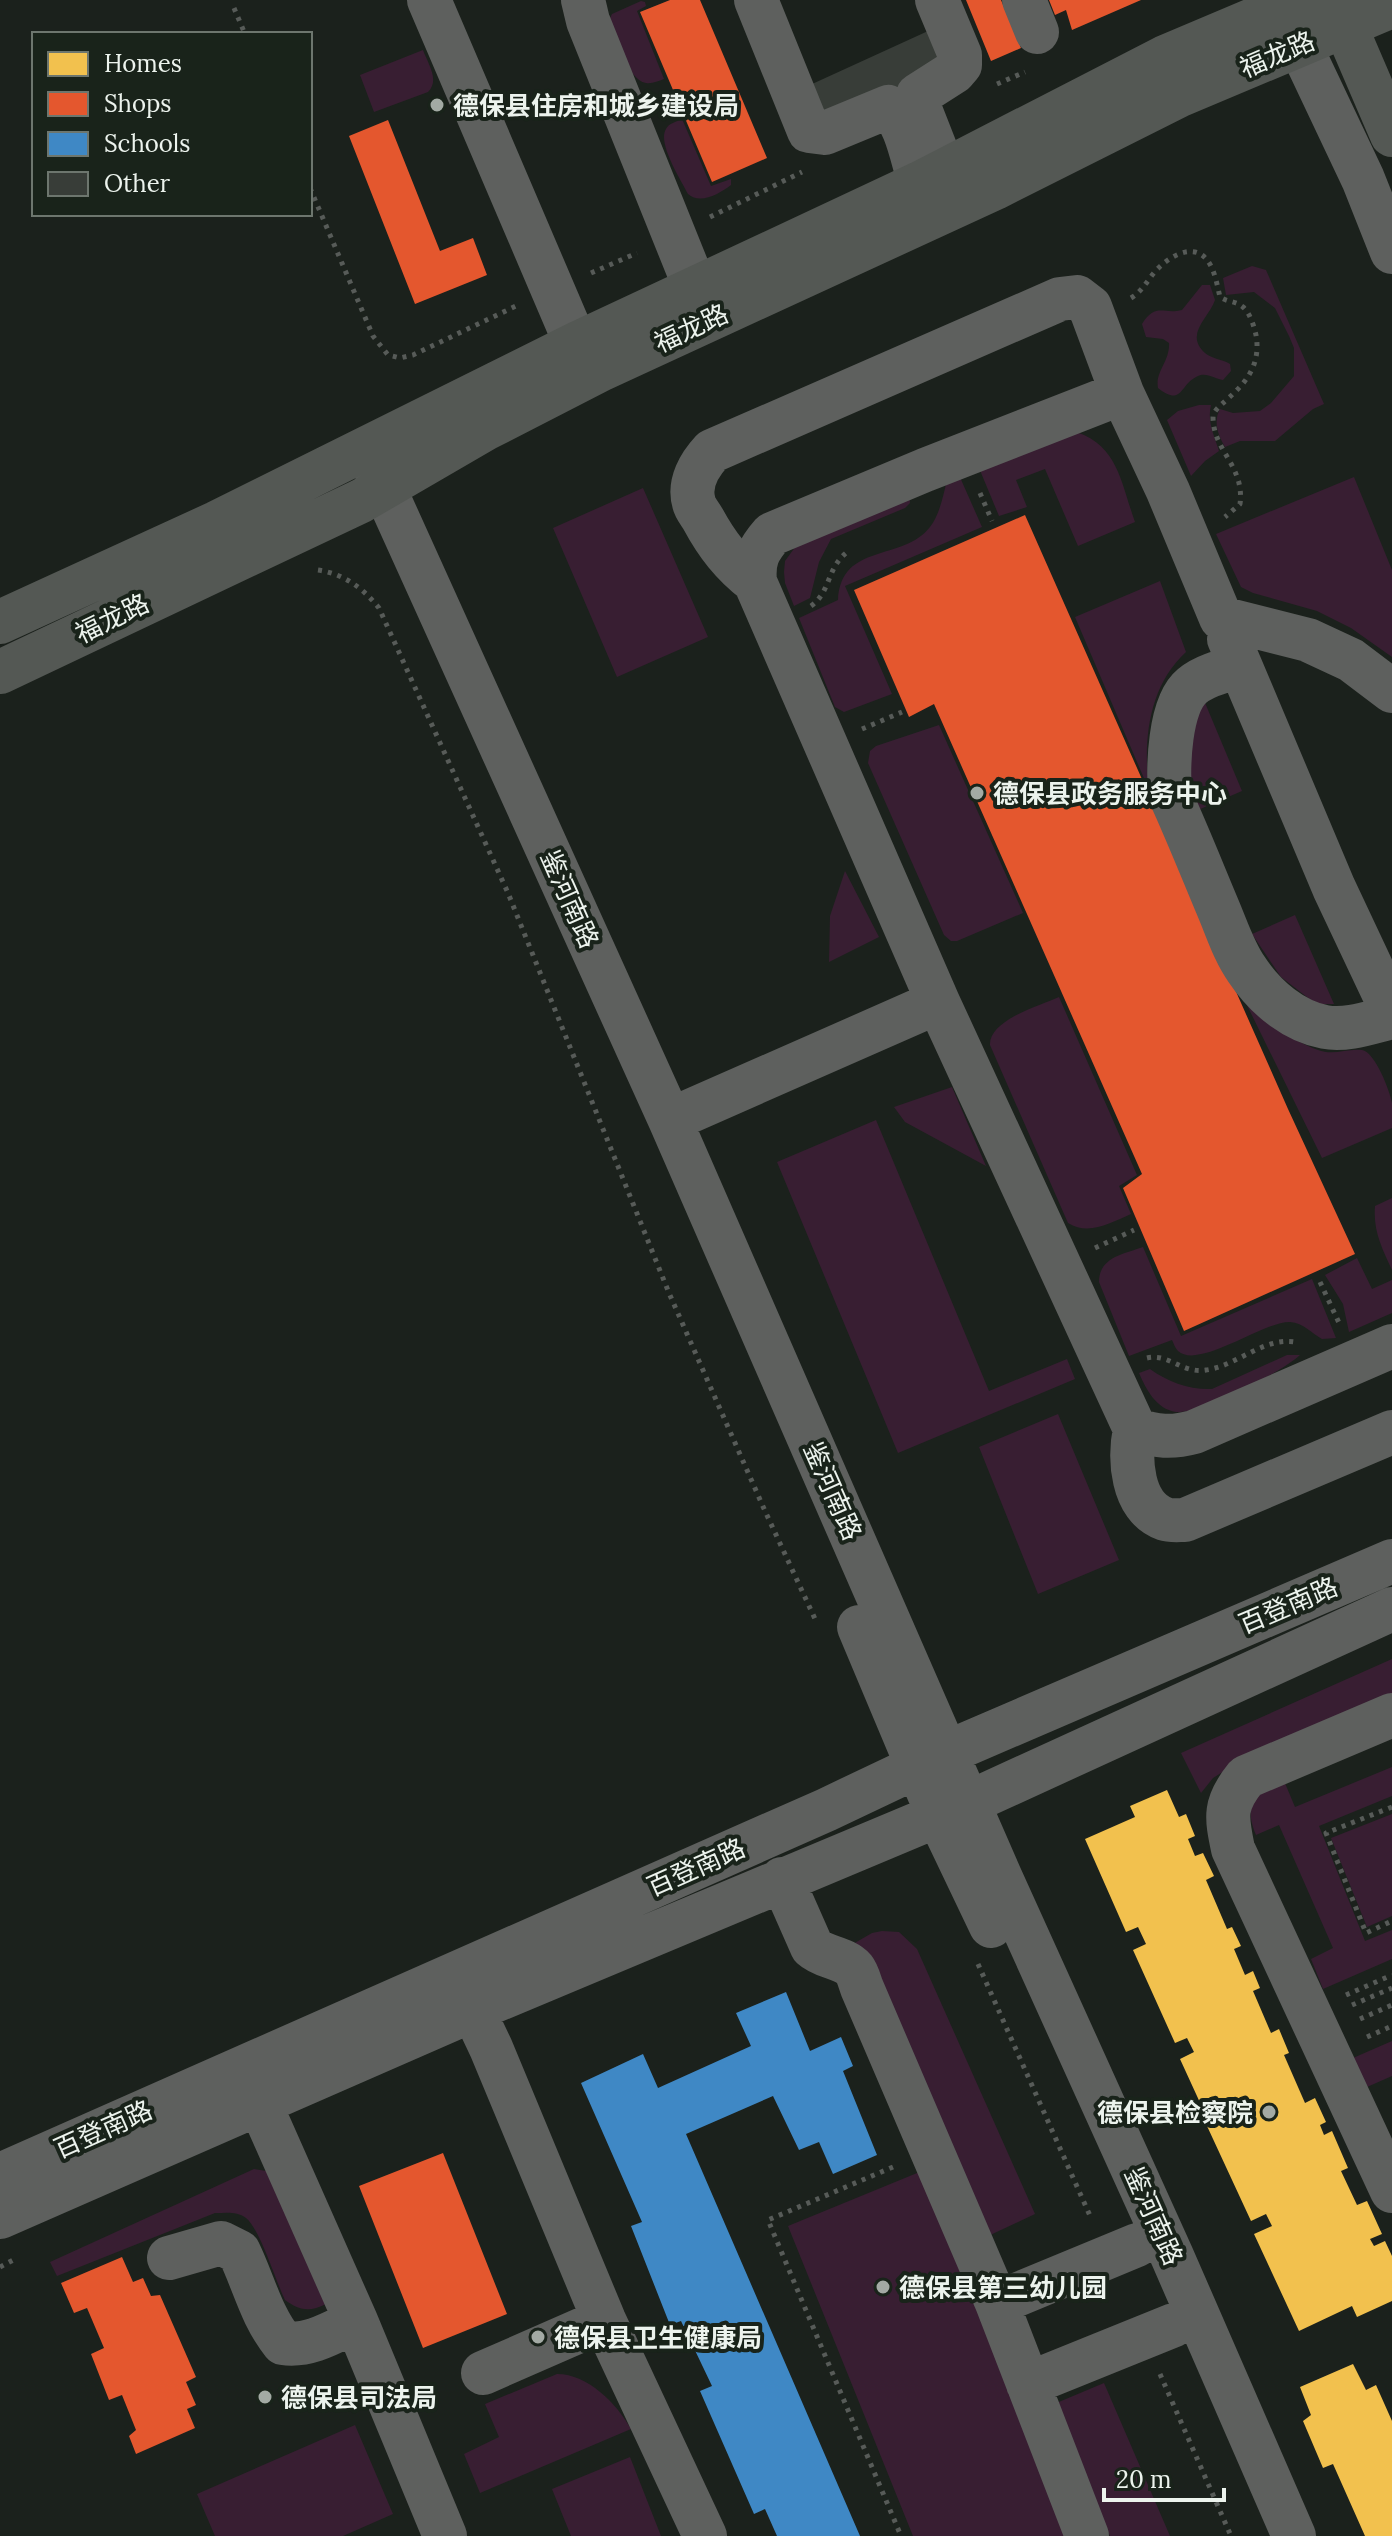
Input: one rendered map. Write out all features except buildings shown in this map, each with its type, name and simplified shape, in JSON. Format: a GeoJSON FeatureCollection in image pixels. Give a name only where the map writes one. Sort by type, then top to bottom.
{"type":"FeatureCollection","features":[{"type":"Feature","properties":{"kind":"main road","name":"福龙路"},"geometry":{"type":"LineString","coordinates":[[0,672],[364,475],[576,344],[932,177],[1165,57],[1290,13],[1370,12]]}},
{"type":"Feature","properties":{"kind":"main road"},"geometry":{"type":"LineString","coordinates":[[1370,12],[1386,122]]}},
{"type":"Feature","properties":{"kind":"main road","name":"福龙路"},"geometry":{"type":"LineString","coordinates":[[0,622],[485,429],[602,369],[995,188],[1178,96],[1290,13]]}},
{"type":"Feature","properties":{"kind":"street"},"geometry":{"type":"LineString","coordinates":[[429,0],[576,344]]}},
{"type":"Feature","properties":{"kind":"street"},"geometry":{"type":"LineString","coordinates":[[583,0],[588,21],[695,287]]}},
{"type":"Feature","properties":{"kind":"street"},"geometry":{"type":"LineString","coordinates":[[756,0],[809,131],[825,133],[888,107],[895,113],[932,177]]}},
{"type":"Feature","properties":{"kind":"street"},"geometry":{"type":"LineString","coordinates":[[932,177],[918,95],[960,65],[960,55],[937,0]]}},
{"type":"Feature","properties":{"kind":"street"},"geometry":{"type":"LineString","coordinates":[[1290,13],[1392,252]]}},
{"type":"Feature","properties":{"kind":"street"},"geometry":{"type":"LineString","coordinates":[[1363,179],[1386,122]]}},
{"type":"Feature","properties":{"kind":"street"},"geometry":{"type":"LineString","coordinates":[[755,582],[717,546],[694,503],[693,487],[700,464],[712,451],[1060,299],[1077,297],[1090,307],[1122,393],[1168,491],[1239,667],[1392,1014],[1352,1026],[1329,1028],[1308,1023],[1266,994],[1246,970],[1232,941],[1170,795],[1168,769],[1178,711],[1191,687],[1215,674],[1239,667]]}},
{"type":"Feature","properties":{"kind":"street"},"geometry":{"type":"LineString","coordinates":[[1122,393],[772,534],[758,550],[753,565],[755,582],[938,1002],[1135,1429],[1130,1451],[1132,1472],[1146,1505],[1165,1519],[1185,1520],[1392,1432]]}},
{"type":"Feature","properties":{"kind":"street","name":"鉴河南路"},"geometry":{"type":"LineString","coordinates":[[364,475],[670,1120],[954,1809],[1294,2536]]}},
{"type":"Feature","properties":{"kind":"street","name":"鉴河南路"},"geometry":{"type":"LineString","coordinates":[[364,475],[396,573],[894,1705],[933,1760]]}},
{"type":"Feature","properties":{"kind":"street"},"geometry":{"type":"LineString","coordinates":[[1221,618],[1308,640],[1351,660],[1392,691]]}},
{"type":"Feature","properties":{"kind":"street"},"geometry":{"type":"LineString","coordinates":[[670,1120],[938,1002]]}},
{"type":"Feature","properties":{"kind":"street"},"geometry":{"type":"LineString","coordinates":[[1135,1429],[1172,1438],[1194,1432],[1392,1346]]}},
{"type":"Feature","properties":{"kind":"street","name":"百登南路"},"geometry":{"type":"LineString","coordinates":[[0,2175],[933,1760],[1392,1561]]}},
{"type":"Feature","properties":{"kind":"street","name":"百登南路"},"geometry":{"type":"LineString","coordinates":[[0,2217],[473,2010],[954,1809],[1392,1609]]}},
{"type":"Feature","properties":{"kind":"street"},"geometry":{"type":"LineString","coordinates":[[1392,1715],[1246,1777],[1233,1793],[1228,1810],[1233,1849],[1311,2023],[1392,2191]]}},
{"type":"Feature","properties":{"kind":"street","name":"鉴河南路"},"geometry":{"type":"LineString","coordinates":[[954,1809],[1123,2251],[1159,2331],[1265,2536]]}},
{"type":"Feature","properties":{"kind":"street"},"geometry":{"type":"LineString","coordinates":[[782,1879],[812,1947],[821,1956],[838,1960],[853,1969],[997,2303],[1087,2536]]}},
{"type":"Feature","properties":{"kind":"street"},"geometry":{"type":"LineString","coordinates":[[473,2010],[604,2320],[705,2536]]}},
{"type":"Feature","properties":{"kind":"street"},"geometry":{"type":"LineString","coordinates":[[259,2102],[356,2321],[445,2536]]}},
{"type":"Feature","properties":{"kind":"street"},"geometry":{"type":"LineString","coordinates":[[169,2258],[221,2243],[239,2252],[271,2329],[283,2343],[296,2345],[317,2339],[356,2321]]}},
{"type":"Feature","properties":{"kind":"street"},"geometry":{"type":"LineString","coordinates":[[997,2303],[1123,2251]]}},
{"type":"Feature","properties":{"kind":"street"},"geometry":{"type":"LineString","coordinates":[[483,2373],[604,2320]]}},
{"type":"Feature","properties":{"kind":"street"},"geometry":{"type":"LineString","coordinates":[[1028,2384],[1159,2331]]}},
{"type":"Feature","properties":{"kind":"path"},"geometry":{"type":"LineString","coordinates":[[234,8],[244,32]]}},
{"type":"Feature","properties":{"kind":"path"},"geometry":{"type":"LineString","coordinates":[[986,88],[1030,34]]}},
{"type":"Feature","properties":{"kind":"path"},"geometry":{"type":"LineString","coordinates":[[312,193],[373,336],[388,355],[400,358],[413,355],[803,172]]}},
{"type":"Feature","properties":{"kind":"path"},"geometry":{"type":"LineString","coordinates":[[1090,307],[1128,300],[1137,294],[1162,263],[1175,254],[1190,252],[1201,255],[1209,262],[1220,297],[1242,306],[1249,315],[1257,342],[1256,361],[1231,398],[1215,407],[1212,413],[1219,441],[1237,472],[1242,489],[1240,504],[1212,524],[1184,535]]}},
{"type":"Feature","properties":{"kind":"path"},"geometry":{"type":"LineString","coordinates":[[773,623],[818,601],[832,567],[840,557],[862,545]]}},
{"type":"Feature","properties":{"kind":"path"},"geometry":{"type":"LineString","coordinates":[[309,570],[322,570],[345,578],[366,592],[379,608],[508,893],[669,1293],[817,1623]]}},
{"type":"Feature","properties":{"kind":"path"},"geometry":{"type":"LineString","coordinates":[[1110,1376],[1150,1357],[1164,1356],[1188,1370],[1211,1370],[1286,1340],[1310,1348],[1328,1374]]}},
{"type":"Feature","properties":{"kind":"path"},"geometry":{"type":"LineString","coordinates":[[1392,1807],[1326,1833],[1366,1933],[1392,1921]]}},
{"type":"Feature","properties":{"kind":"path"},"geometry":{"type":"LineString","coordinates":[[975,1957],[1123,2251]]}},
{"type":"Feature","properties":{"kind":"path"},"geometry":{"type":"LineString","coordinates":[[1351,2006],[1346,1994],[1392,1975]]}},
{"type":"Feature","properties":{"kind":"path"},"geometry":{"type":"LineString","coordinates":[[1357,2020],[1364,2038],[1392,2026]]}},
{"type":"Feature","properties":{"kind":"path"},"geometry":{"type":"LineString","coordinates":[[901,2536],[768,2220],[931,2151]]}},
{"type":"Feature","properties":{"kind":"path"},"geometry":{"type":"LineString","coordinates":[[0,2267],[22,2256]]}},
{"type":"Feature","properties":{"kind":"path"},"geometry":{"type":"LineString","coordinates":[[1159,2331],[1231,2536]]}},
{"type":"Feature","properties":{"kind":"shaded area"},"geometry":{"type":"Polygon","coordinates":[[[641,1],[646,6],[637,11],[664,79],[650,83],[639,80],[628,66],[610,18],[612,14],[641,1]]]}},
{"type":"Feature","properties":{"kind":"shaded area"},"geometry":{"type":"Polygon","coordinates":[[[423,50],[433,77],[428,92],[374,112],[360,75],[423,50]]]}},
{"type":"Feature","properties":{"kind":"shaded area"},"geometry":{"type":"Polygon","coordinates":[[[682,119],[711,186],[731,179],[731,185],[710,197],[698,198],[688,194],[667,152],[666,129],[682,119]]]}},
{"type":"Feature","properties":{"kind":"shaded area"},"geometry":{"type":"Polygon","coordinates":[[[1252,266],[1266,270],[1324,404],[1313,409],[1275,441],[1240,441],[1225,447],[1217,428],[1220,409],[1233,413],[1260,411],[1294,376],[1294,348],[1275,308],[1254,292],[1226,295],[1223,278],[1252,266]]]}},
{"type":"Feature","properties":{"kind":"shaded area"},"geometry":{"type":"Polygon","coordinates":[[[1202,285],[1210,285],[1215,300],[1197,333],[1199,346],[1211,357],[1230,364],[1231,371],[1223,380],[1200,375],[1180,393],[1172,395],[1158,388],[1169,343],[1146,337],[1142,324],[1156,311],[1182,310],[1202,285]]]}},
{"type":"Feature","properties":{"kind":"shaded area"},"geometry":{"type":"Polygon","coordinates":[[[1211,405],[1210,423],[1219,451],[1191,476],[1167,420],[1178,411],[1211,405]]]}},
{"type":"Feature","properties":{"kind":"shaded area"},"geometry":{"type":"Polygon","coordinates":[[[1070,430],[1086,436],[1108,454],[1115,465],[1135,522],[1078,546],[1045,469],[1016,480],[1027,507],[999,516],[979,468],[1070,430]]]}},
{"type":"Feature","properties":{"kind":"shaded area"},"geometry":{"type":"Polygon","coordinates":[[[959,475],[982,527],[845,586],[892,694],[844,712],[835,707],[799,618],[838,600],[842,582],[850,569],[861,561],[918,538],[936,516],[947,480],[959,475]]]}},
{"type":"Feature","properties":{"kind":"shaded area"},"geometry":{"type":"Polygon","coordinates":[[[1354,477],[1392,570],[1392,657],[1351,628],[1317,611],[1241,587],[1216,534],[1354,477]]]}},
{"type":"Feature","properties":{"kind":"shaded area"},"geometry":{"type":"Polygon","coordinates":[[[643,488],[708,637],[617,677],[553,528],[643,488]]]}},
{"type":"Feature","properties":{"kind":"shaded area"},"geometry":{"type":"Polygon","coordinates":[[[909,493],[910,503],[905,508],[831,539],[819,562],[810,598],[794,606],[785,583],[785,561],[801,539],[909,493]]]}},
{"type":"Feature","properties":{"kind":"shaded area"},"geometry":{"type":"Polygon","coordinates":[[[1160,581],[1186,652],[1163,681],[1151,716],[1147,753],[1149,790],[1075,617],[1160,581]]]}},
{"type":"Feature","properties":{"kind":"shaded area"},"geometry":{"type":"Polygon","coordinates":[[[1203,698],[1242,791],[1198,810],[1186,752],[1203,698]]]}},
{"type":"Feature","properties":{"kind":"shaded area"},"geometry":{"type":"Polygon","coordinates":[[[939,725],[1023,913],[957,941],[951,941],[944,935],[868,763],[870,751],[876,746],[939,725]]]}},
{"type":"Feature","properties":{"kind":"shaded area"},"geometry":{"type":"Polygon","coordinates":[[[845,871],[879,937],[829,962],[830,916],[845,871]]]}},
{"type":"Feature","properties":{"kind":"shaded area"},"geometry":{"type":"Polygon","coordinates":[[[1295,915],[1334,1004],[1316,1004],[1281,977],[1252,934],[1295,915]]]}},
{"type":"Feature","properties":{"kind":"shaded area"},"geometry":{"type":"Polygon","coordinates":[[[1242,995],[1277,1027],[1307,1046],[1324,1052],[1367,1052],[1377,1064],[1388,1090],[1392,1103],[1392,1128],[1322,1158],[1242,995]]]}},
{"type":"Feature","properties":{"kind":"shaded area"},"geometry":{"type":"Polygon","coordinates":[[[1059,997],[1137,1175],[1119,1186],[1131,1214],[1092,1228],[1068,1223],[990,1045],[992,1036],[1006,1021],[1059,997]]]}},
{"type":"Feature","properties":{"kind":"shaded area"},"geometry":{"type":"Polygon","coordinates":[[[952,1087],[986,1166],[905,1122],[894,1107],[952,1087]]]}},
{"type":"Feature","properties":{"kind":"shaded area"},"geometry":{"type":"Polygon","coordinates":[[[876,1120],[989,1391],[1067,1359],[1075,1379],[898,1453],[777,1162],[876,1120]]]}},
{"type":"Feature","properties":{"kind":"shaded area"},"geometry":{"type":"Polygon","coordinates":[[[1392,1198],[1392,1270],[1379,1239],[1375,1206],[1392,1198]]]}},
{"type":"Feature","properties":{"kind":"shaded area"},"geometry":{"type":"Polygon","coordinates":[[[1143,1247],[1181,1336],[1312,1279],[1336,1338],[1322,1339],[1303,1326],[1290,1322],[1201,1354],[1188,1355],[1178,1351],[1172,1340],[1129,1356],[1099,1282],[1100,1274],[1108,1262],[1143,1247]]]}},
{"type":"Feature","properties":{"kind":"shaded area"},"geometry":{"type":"Polygon","coordinates":[[[1357,1258],[1372,1289],[1392,1280],[1392,1313],[1349,1332],[1343,1304],[1325,1275],[1357,1258]]]}},
{"type":"Feature","properties":{"kind":"shaded area"},"geometry":{"type":"Polygon","coordinates":[[[1287,1355],[1300,1355],[1240,1391],[1187,1411],[1176,1412],[1157,1403],[1139,1373],[1150,1369],[1180,1384],[1212,1389],[1287,1355]]]}},
{"type":"Feature","properties":{"kind":"shaded area"},"geometry":{"type":"Polygon","coordinates":[[[1058,1414],[1119,1560],[1038,1594],[979,1447],[1058,1414]]]}},
{"type":"Feature","properties":{"kind":"shaded area"},"geometry":{"type":"Polygon","coordinates":[[[1392,1659],[1392,1698],[1229,1768],[1213,1778],[1201,1793],[1181,1753],[1392,1659]]]}},
{"type":"Feature","properties":{"kind":"shaded area"},"geometry":{"type":"Polygon","coordinates":[[[1392,1767],[1392,1796],[1319,1826],[1365,1941],[1392,1930],[1392,1959],[1323,1989],[1311,1959],[1333,1948],[1279,1825],[1256,1835],[1251,1807],[1259,1794],[1282,1776],[1295,1807],[1392,1767]]]}},
{"type":"Feature","properties":{"kind":"shaded area"},"geometry":{"type":"Polygon","coordinates":[[[1392,1814],[1392,1916],[1367,1927],[1331,1838],[1392,1814]]]}},
{"type":"Feature","properties":{"kind":"shaded area"},"geometry":{"type":"Polygon","coordinates":[[[882,1931],[899,1932],[917,1949],[1035,2214],[986,2237],[853,1944],[882,1931]]]}},
{"type":"Feature","properties":{"kind":"shaded area"},"geometry":{"type":"Polygon","coordinates":[[[1392,2041],[1392,2076],[1367,2087],[1353,2058],[1392,2041]]]}},
{"type":"Feature","properties":{"kind":"shaded area"},"geometry":{"type":"Polygon","coordinates":[[[254,2169],[266,2171],[326,2304],[305,2309],[285,2300],[257,2233],[246,2218],[235,2213],[215,2213],[57,2276],[50,2262],[254,2169]]]}},
{"type":"Feature","properties":{"kind":"shaded area"},"geometry":{"type":"Polygon","coordinates":[[[922,2171],[1070,2536],[913,2536],[788,2226],[922,2171]]]}},
{"type":"Feature","properties":{"kind":"shaded area"},"geometry":{"type":"Polygon","coordinates":[[[557,2374],[580,2379],[600,2392],[631,2429],[480,2493],[464,2454],[499,2437],[485,2404],[557,2374]]]}},
{"type":"Feature","properties":{"kind":"shaded area"},"geometry":{"type":"Polygon","coordinates":[[[1104,2383],[1170,2536],[1110,2536],[1054,2404],[1104,2383]]]}},
{"type":"Feature","properties":{"kind":"shaded area"},"geometry":{"type":"Polygon","coordinates":[[[355,2425],[393,2514],[343,2536],[215,2536],[197,2494],[355,2425]]]}},
{"type":"Feature","properties":{"kind":"shaded area"},"geometry":{"type":"Polygon","coordinates":[[[630,2457],[661,2536],[571,2536],[552,2489],[630,2457]]]}},
{"type":"Feature","properties":{"kind":"place","name":"德保县住房和城乡建设局"},"geometry":{"type":"Point","coordinates":[437,105]}},
{"type":"Feature","properties":{"kind":"place","name":"德保县政务服务中心"},"geometry":{"type":"Point","coordinates":[977,793]}},
{"type":"Feature","properties":{"kind":"place","name":"德保县检察院"},"geometry":{"type":"Point","coordinates":[1269,2112]}},
{"type":"Feature","properties":{"kind":"place","name":"德保县第三幼儿园"},"geometry":{"type":"Point","coordinates":[883,2287]}},
{"type":"Feature","properties":{"kind":"place","name":"德保县卫生健康局"},"geometry":{"type":"Point","coordinates":[538,2337]}},
{"type":"Feature","properties":{"kind":"place","name":"德保县司法局"},"geometry":{"type":"Point","coordinates":[265,2397]}}]}
